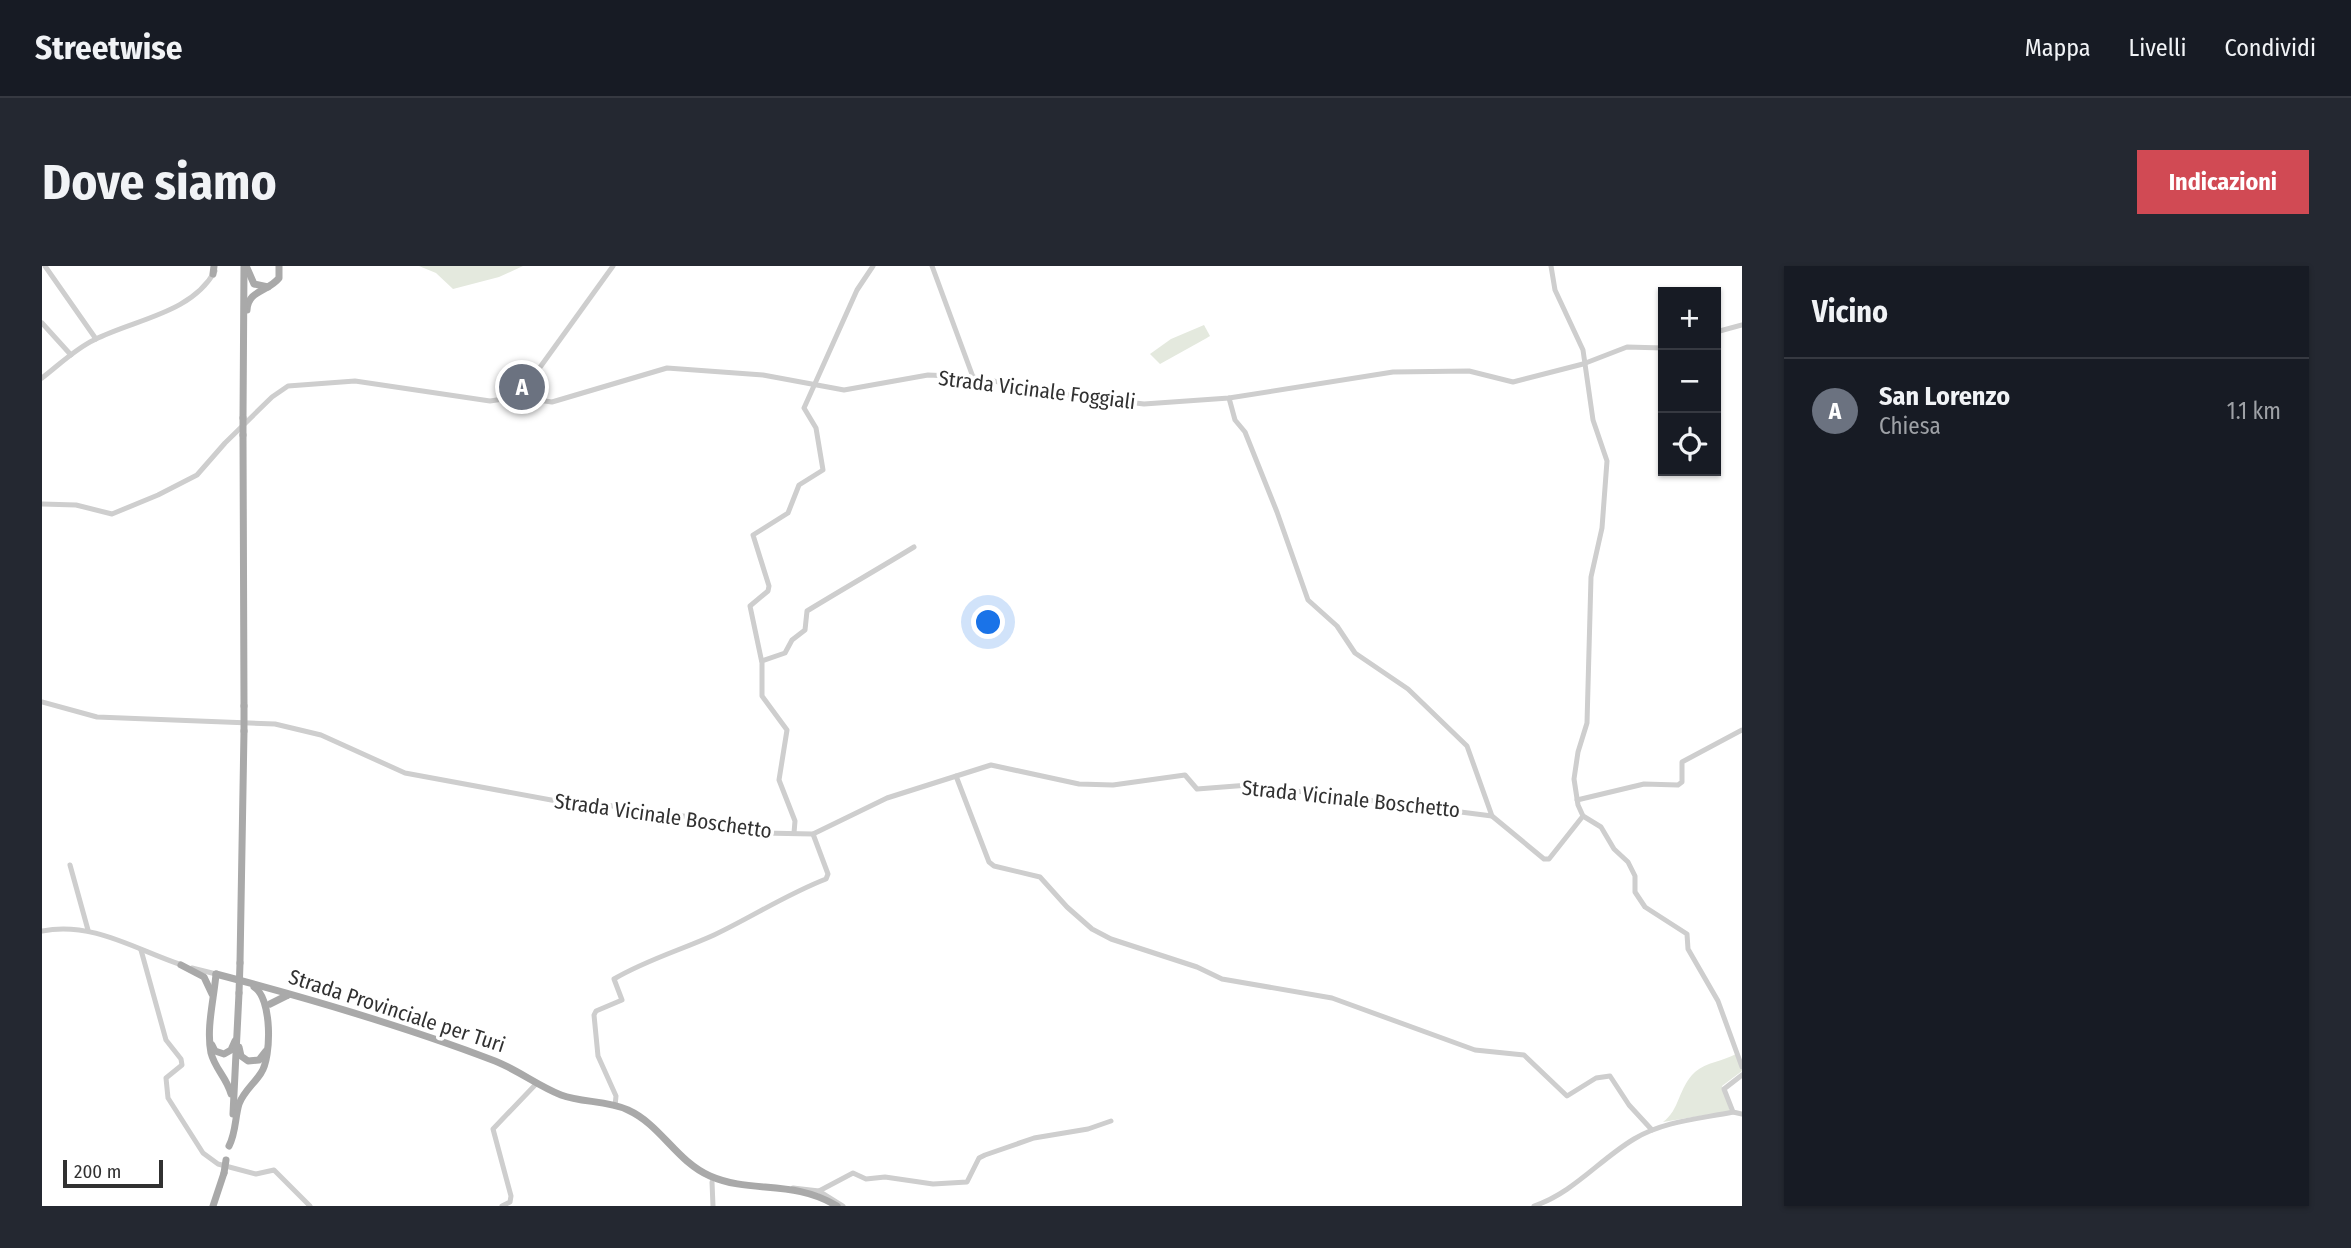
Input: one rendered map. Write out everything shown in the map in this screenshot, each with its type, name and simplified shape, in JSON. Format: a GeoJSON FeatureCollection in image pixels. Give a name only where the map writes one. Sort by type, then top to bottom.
{"type":"FeatureCollection","features":[{"type":"Feature","properties":{"kind":"main road"},"geometry":{"type":"LineString","coordinates":[[245,266],[254,284],[269,287]]}},
{"type":"Feature","properties":{"kind":"main road"},"geometry":{"type":"LineString","coordinates":[[229,1146],[240,963],[244,732],[245,266]]}},
{"type":"Feature","properties":{"kind":"main road"},"geometry":{"type":"LineString","coordinates":[[243,324],[249,299],[279,278],[279,266]]}},
{"type":"Feature","properties":{"kind":"main road"},"geometry":{"type":"LineString","coordinates":[[181,965],[198,972],[212,990]]}},
{"type":"Feature","properties":{"kind":"main road"},"geometry":{"type":"LineString","coordinates":[[216,974],[212,990],[213,1058],[228,1083],[233,1113]]}},
{"type":"Feature","properties":{"kind":"main road","name":"Strada Provinciale per Turi"},"geometry":{"type":"LineString","coordinates":[[216,974],[294,994],[412,1031],[513,1068],[537,1083],[572,1098],[615,1106],[650,1124],[682,1158],[706,1174],[733,1182],[793,1188],[837,1206]]}},
{"type":"Feature","properties":{"kind":"main road"},"geometry":{"type":"LineString","coordinates":[[212,990],[236,979],[258,988],[268,1005]]}},
{"type":"Feature","properties":{"kind":"main road"},"geometry":{"type":"LineString","coordinates":[[214,1206],[239,1105],[261,1074],[268,1048],[268,1005],[271,988]]}},
{"type":"Feature","properties":{"kind":"main road"},"geometry":{"type":"LineString","coordinates":[[268,1005],[282,996],[294,994]]}},
{"type":"Feature","properties":{"kind":"main road"},"geometry":{"type":"LineString","coordinates":[[211,1041],[215,1051],[228,1052],[234,1042],[238,1023]]}},
{"type":"Feature","properties":{"kind":"main road"},"geometry":{"type":"LineString","coordinates":[[238,1023],[239,1051],[245,1060],[259,1060],[268,1048]]}},
{"type":"Feature","properties":{"kind":"street"},"geometry":{"type":"LineString","coordinates":[[45,266],[96,339]]}},
{"type":"Feature","properties":{"kind":"street"},"geometry":{"type":"LineString","coordinates":[[535,401],[533,377],[613,266]]}},
{"type":"Feature","properties":{"kind":"street"},"geometry":{"type":"LineString","coordinates":[[794,833],[795,821],[779,780],[780,760],[788,733],[762,696],[762,661],[750,606],[768,591],[769,586],[753,535],[788,513],[799,485],[823,470],[816,428],[804,410],[857,290],[873,266]]}},
{"type":"Feature","properties":{"kind":"street"},"geometry":{"type":"LineString","coordinates":[[932,266],[973,377]]}},
{"type":"Feature","properties":{"kind":"street"},"geometry":{"type":"LineString","coordinates":[[1551,266],[1555,290],[1583,350],[1593,420],[1606,461],[1602,528],[1591,577],[1587,723],[1578,752],[1574,779],[1577,800],[1583,817],[1601,827],[1614,849],[1628,862],[1635,876],[1635,892],[1645,908],[1687,934],[1688,949],[1718,1001],[1742,1067]]}},
{"type":"Feature","properties":{"kind":"street"},"geometry":{"type":"LineString","coordinates":[[42,379],[96,339],[158,315],[193,297],[215,269]]}},
{"type":"Feature","properties":{"kind":"street"},"geometry":{"type":"LineString","coordinates":[[42,323],[71,355]]}},
{"type":"Feature","properties":{"kind":"street"},"geometry":{"type":"LineString","coordinates":[[1721,331],[1742,325]]}},
{"type":"Feature","properties":{"kind":"street","name":"Strada Vicinale Foggiali"},"geometry":{"type":"LineString","coordinates":[[42,504],[53,502],[107,514],[117,513],[197,475],[245,421],[288,386],[355,382],[490,401],[516,397],[557,402],[667,368],[763,375],[844,390],[928,375],[973,377],[1089,399],[1144,404],[1229,398],[1393,372],[1469,371],[1513,382],[1583,364],[1630,347],[1658,348]]}},
{"type":"Feature","properties":{"kind":"street"},"geometry":{"type":"LineString","coordinates":[[1229,398],[1235,420],[1245,432],[1277,512],[1308,600],[1337,626],[1355,653],[1408,689],[1467,746],[1492,816],[1544,859],[1549,859],[1583,817]]}},
{"type":"Feature","properties":{"kind":"street"},"geometry":{"type":"LineString","coordinates":[[762,661],[785,653],[792,640],[805,631],[807,611],[850,584],[872,575],[914,547]]}},
{"type":"Feature","properties":{"kind":"street","name":"Strada Vicinale Boschetto"},"geometry":{"type":"LineString","coordinates":[[42,702],[97,717],[263,722],[292,727],[343,744],[394,770],[562,802],[592,803],[683,815],[753,832],[813,834],[887,798],[991,765],[1079,784],[1113,785],[1185,775],[1197,789],[1249,785],[1492,816]]}},
{"type":"Feature","properties":{"kind":"street"},"geometry":{"type":"LineString","coordinates":[[1577,800],[1644,784],[1678,785],[1682,782],[1682,762],[1742,730]]}},
{"type":"Feature","properties":{"kind":"street"},"geometry":{"type":"LineString","coordinates":[[956,776],[989,862],[994,866],[1040,877],[1067,907],[1099,934],[1229,981],[1332,998],[1475,1050],[1524,1055],[1567,1096],[1602,1075],[1610,1076],[1629,1105],[1652,1130]]}},
{"type":"Feature","properties":{"kind":"street"},"geometry":{"type":"LineString","coordinates":[[615,1106],[616,1096],[598,1056],[594,1015],[596,1011],[622,1000],[614,979],[647,961],[716,934],[797,889],[826,879],[827,871],[818,857],[813,834]]}},
{"type":"Feature","properties":{"kind":"street"},"geometry":{"type":"LineString","coordinates":[[70,865],[88,930]]}},
{"type":"Feature","properties":{"kind":"street","name":"Strada Provinciale per Turi"},"geometry":{"type":"LineString","coordinates":[[42,931],[88,930],[181,965],[216,974]]}},
{"type":"Feature","properties":{"kind":"street"},"geometry":{"type":"LineString","coordinates":[[141,950],[166,1040],[181,1059],[181,1065],[166,1078],[165,1085],[175,1112],[203,1153],[218,1164],[256,1174],[274,1170],[310,1206]]}},
{"type":"Feature","properties":{"kind":"street"},"geometry":{"type":"LineString","coordinates":[[1734,1112],[1724,1086],[1742,1075]]}},
{"type":"Feature","properties":{"kind":"street"},"geometry":{"type":"LineString","coordinates":[[502,1206],[510,1202],[511,1196],[493,1129],[537,1083]]}},
{"type":"Feature","properties":{"kind":"street"},"geometry":{"type":"LineString","coordinates":[[1538,1205],[1556,1199],[1608,1157],[1652,1130],[1734,1112],[1742,1114]]}},
{"type":"Feature","properties":{"kind":"street"},"geometry":{"type":"LineString","coordinates":[[819,1191],[853,1173],[866,1179],[885,1177],[924,1184],[967,1182],[979,1158],[985,1155],[1034,1138],[1088,1129],[1111,1121]]}},
{"type":"Feature","properties":{"kind":"street"},"geometry":{"type":"LineString","coordinates":[[712,1182],[713,1206]]}},
{"type":"Feature","properties":{"kind":"street"},"geometry":{"type":"LineString","coordinates":[[793,1188],[819,1191],[843,1206]]}},
{"type":"Feature","properties":{"kind":"shaded area"},"geometry":{"type":"Polygon","coordinates":[[[419,266],[523,266],[499,277],[453,289],[436,273],[419,266]]]}},
{"type":"Feature","properties":{"kind":"shaded area"},"geometry":{"type":"Polygon","coordinates":[[[1204,325],[1210,336],[1160,364],[1150,354],[1171,339],[1204,325]]]}},
{"type":"Feature","properties":{"kind":"shaded area"},"geometry":{"type":"Polygon","coordinates":[[[1736,1054],[1742,1071],[1722,1086],[1730,1111],[1663,1122],[1673,1111],[1685,1085],[1695,1072],[1736,1054]]]}},
{"type":"Feature","properties":{"kind":"place","name":"San Lorenzo"},"geometry":{"type":"Point","coordinates":[522,387]}}]}
